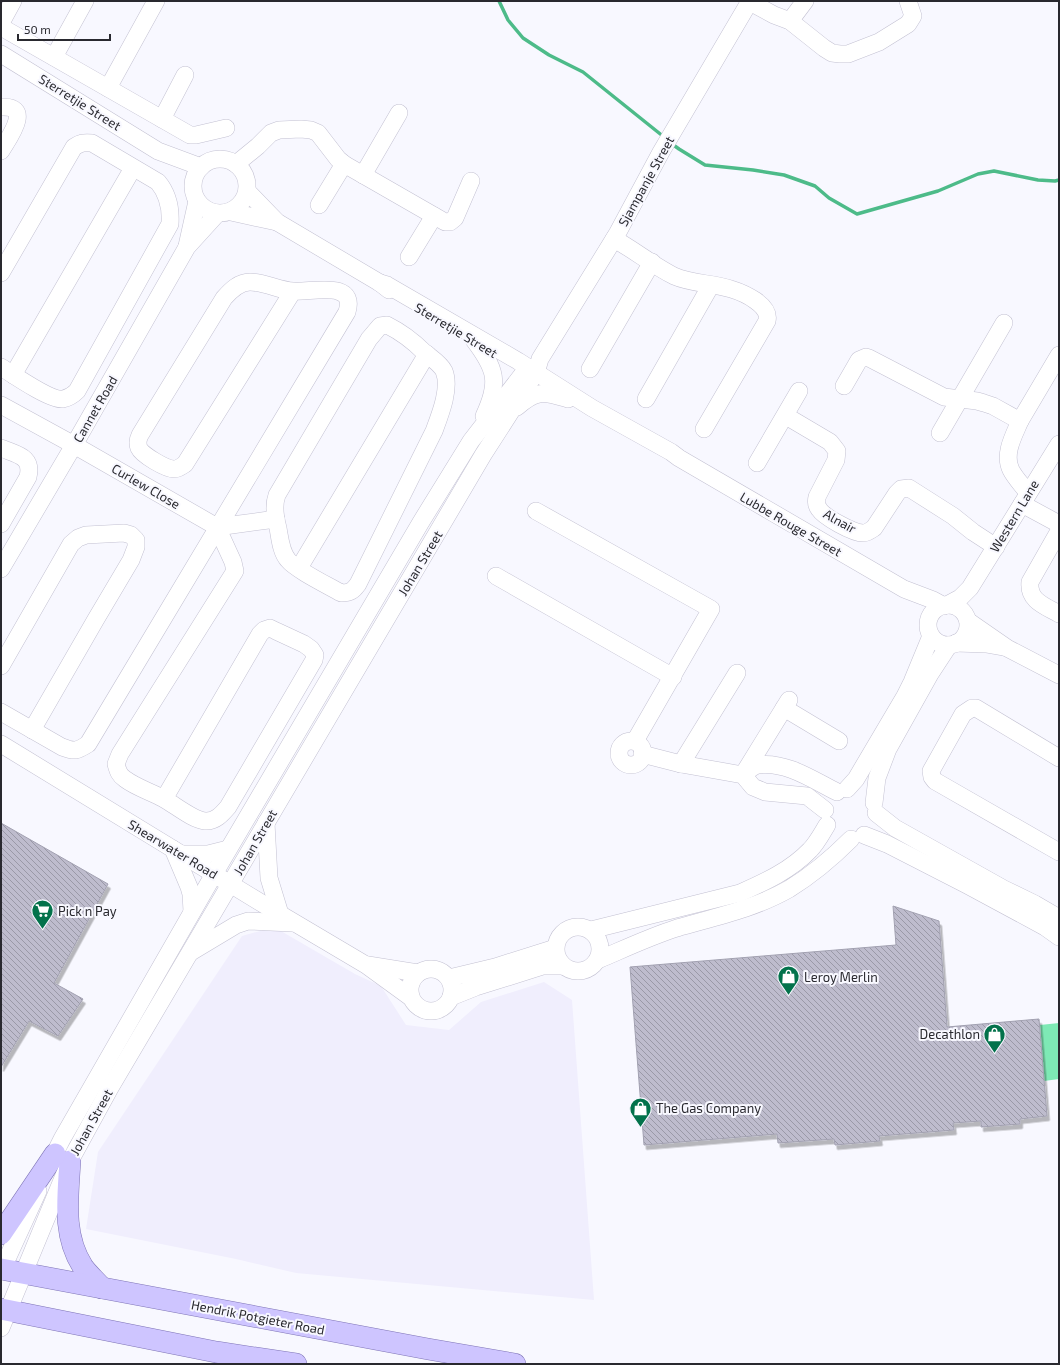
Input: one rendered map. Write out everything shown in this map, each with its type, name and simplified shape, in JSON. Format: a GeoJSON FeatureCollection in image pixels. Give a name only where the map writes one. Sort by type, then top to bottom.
{"type":"FeatureCollection","features":[{"type":"Feature","properties":{"kind":"main road"},"geometry":{"type":"LineString","coordinates":[[1,1234],[62,1157]]}},
{"type":"Feature","properties":{"kind":"main road"},"geometry":{"type":"LineString","coordinates":[[62,1157],[69,1234],[74,1251],[84,1268],[102,1288]]}},
{"type":"Feature","properties":{"kind":"main road","name":"Hendrik Potgieter Road"},"geometry":{"type":"LineString","coordinates":[[2,1270],[515,1364]]}},
{"type":"Feature","properties":{"kind":"main road"},"geometry":{"type":"LineString","coordinates":[[4,1316],[296,1364]]}},
{"type":"Feature","properties":{"kind":"street"},"geometry":{"type":"LineString","coordinates":[[1,23],[13,1]]}},
{"type":"Feature","properties":{"kind":"street"},"geometry":{"type":"LineString","coordinates":[[54,57],[84,1]]}},
{"type":"Feature","properties":{"kind":"street"},"geometry":{"type":"LineString","coordinates":[[108,88],[156,1]]}},
{"type":"Feature","properties":{"kind":"street"},"geometry":{"type":"LineString","coordinates":[[750,1],[774,15],[790,21],[824,48],[840,54],[848,54],[879,42],[912,21],[913,16],[908,1]]}},
{"type":"Feature","properties":{"kind":"street","name":"Sjampanje Street"},"geometry":{"type":"LineString","coordinates":[[532,370],[614,238],[678,121],[709,72],[750,1]]}},
{"type":"Feature","properties":{"kind":"street"},"geometry":{"type":"LineString","coordinates":[[790,21],[805,1]]}},
{"type":"Feature","properties":{"kind":"street"},"geometry":{"type":"LineString","coordinates":[[1,27],[190,135],[196,136],[226,128]]}},
{"type":"Feature","properties":{"kind":"street","name":"Sterretjie Street"},"geometry":{"type":"LineString","coordinates":[[1,54],[158,151],[201,167]]}},
{"type":"Feature","properties":{"kind":"street"},"geometry":{"type":"LineString","coordinates":[[162,119],[185,75]]}},
{"type":"Feature","properties":{"kind":"street"},"geometry":{"type":"LineString","coordinates":[[1,107],[8,106],[12,108],[18,117],[16,125],[1,151]]}},
{"type":"Feature","properties":{"kind":"street"},"geometry":{"type":"LineString","coordinates":[[363,175],[399,114]]}},
{"type":"Feature","properties":{"kind":"street"},"geometry":{"type":"LineString","coordinates":[[236,164],[272,132],[279,130],[311,130],[318,133],[338,159],[344,164],[445,222],[450,222],[455,218],[471,181]]}},
{"type":"Feature","properties":{"kind":"street"},"geometry":{"type":"LineString","coordinates":[[1,273],[74,147],[80,143],[92,143],[158,182],[162,187],[171,211],[170,224],[77,392],[71,396],[62,399],[52,397],[7,371],[133,168]]}},
{"type":"Feature","properties":{"kind":"street"},"geometry":{"type":"LineString","coordinates":[[247,187],[245,174],[240,167],[225,159],[216,159],[201,167],[195,175],[192,184],[193,193],[197,202],[204,208],[224,213],[239,207],[243,201],[247,187],[258,146]]}},
{"type":"Feature","properties":{"kind":"street","name":"Sterretjie Street"},"geometry":{"type":"LineString","coordinates":[[158,151],[192,184]]}},
{"type":"Feature","properties":{"kind":"street"},"geometry":{"type":"LineString","coordinates":[[319,205],[344,164]]}},
{"type":"Feature","properties":{"kind":"street","name":"Sterretjie Street"},"geometry":{"type":"LineString","coordinates":[[247,187],[277,222],[474,340],[532,370]]}},
{"type":"Feature","properties":{"kind":"street","name":"Cannet Road"},"geometry":{"type":"LineString","coordinates":[[1,570],[187,247],[197,202]]}},
{"type":"Feature","properties":{"kind":"street","name":"Sterretjie Street"},"geometry":{"type":"LineString","coordinates":[[224,213],[277,222]]}},
{"type":"Feature","properties":{"kind":"street","name":"Cannet Road"},"geometry":{"type":"LineString","coordinates":[[187,247],[224,213]]}},
{"type":"Feature","properties":{"kind":"street"},"geometry":{"type":"LineString","coordinates":[[409,256],[434,216]]}},
{"type":"Feature","properties":{"kind":"street"},"geometry":{"type":"LineString","coordinates":[[614,238],[675,276],[731,289],[748,296],[764,308],[768,316],[767,321],[704,429]]}},
{"type":"Feature","properties":{"kind":"street"},"geometry":{"type":"LineString","coordinates":[[590,369],[652,262]]}},
{"type":"Feature","properties":{"kind":"street"},"geometry":{"type":"LineString","coordinates":[[1,712],[62,747],[72,751],[79,750],[88,744],[347,312],[349,306],[348,299],[345,294],[338,291],[325,289],[294,291],[250,282],[241,284],[233,289],[224,298],[140,435],[138,444],[139,449],[145,455],[168,468],[175,469],[185,464],[294,291]]}},
{"type":"Feature","properties":{"kind":"street","name":"Sterretjie Street"},"geometry":{"type":"LineString","coordinates":[[380,283],[387,285],[532,370]]}},
{"type":"Feature","properties":{"kind":"street"},"geometry":{"type":"LineString","coordinates":[[646,399],[711,284]]}},
{"type":"Feature","properties":{"kind":"street"},"geometry":{"type":"LineString","coordinates":[[940,433],[1004,323]]}},
{"type":"Feature","properties":{"kind":"street"},"geometry":{"type":"LineString","coordinates":[[387,325],[396,329],[416,344],[436,362],[443,371],[446,379],[443,408],[434,431],[358,584],[352,591],[347,594],[341,594],[289,561],[284,553],[276,519],[274,510],[276,495],[368,339],[380,326],[387,325]]}},
{"type":"Feature","properties":{"kind":"street","name":"Johan Street"},"geometry":{"type":"LineString","coordinates":[[4,1316],[24,1274],[62,1157],[62,1138],[228,849],[421,522],[471,441],[486,410],[492,396],[494,382],[492,368],[474,340]]}},
{"type":"Feature","properties":{"kind":"street"},"geometry":{"type":"LineString","coordinates":[[299,568],[427,354]]}},
{"type":"Feature","properties":{"kind":"street"},"geometry":{"type":"LineString","coordinates":[[1059,355],[1020,421],[1011,441],[1009,461],[1010,469],[1025,498],[1059,524]]}},
{"type":"Feature","properties":{"kind":"street"},"geometry":{"type":"LineString","coordinates":[[844,386],[859,360],[866,357],[944,397],[976,400],[993,406],[1020,421]]}},
{"type":"Feature","properties":{"kind":"street","name":"Lubbe Rouge Street"},"geometry":{"type":"LineString","coordinates":[[532,370],[570,400],[667,456],[678,458]]}},
{"type":"Feature","properties":{"kind":"street","name":"Lubbe Rouge Street"},"geometry":{"type":"LineString","coordinates":[[532,370],[592,408],[671,452],[678,458],[904,589],[946,606]]}},
{"type":"Feature","properties":{"kind":"street","name":"Johan Street"},"geometry":{"type":"LineString","coordinates":[[2,1270],[62,1157],[110,1088],[532,370]]}},
{"type":"Feature","properties":{"kind":"street","name":"Johan Street"},"geometry":{"type":"LineString","coordinates":[[471,441],[532,370]]}},
{"type":"Feature","properties":{"kind":"street"},"geometry":{"type":"LineString","coordinates":[[757,463],[786,416],[799,391]]}},
{"type":"Feature","properties":{"kind":"street","name":"Johan Street"},"geometry":{"type":"LineString","coordinates":[[504,420],[526,399],[533,395],[540,393],[550,394],[570,400]]}},
{"type":"Feature","properties":{"kind":"street","name":"Curlew Close"},"geometry":{"type":"LineString","coordinates":[[1,404],[217,527]]}},
{"type":"Feature","properties":{"kind":"street","name":"Alnair"},"geometry":{"type":"LineString","coordinates":[[786,416],[830,442],[837,451],[836,460],[817,496],[816,502],[818,508],[822,512],[850,530],[862,533],[868,532],[874,528],[897,493],[901,489],[909,488],[996,546]]}},
{"type":"Feature","properties":{"kind":"street","name":"Western Lane"},"geometry":{"type":"LineString","coordinates":[[946,606],[960,598],[970,588],[1059,444]]}},
{"type":"Feature","properties":{"kind":"street"},"geometry":{"type":"LineString","coordinates":[[1,448],[24,458],[29,464],[30,471],[1,524]]}},
{"type":"Feature","properties":{"kind":"street"},"geometry":{"type":"LineString","coordinates":[[536,511],[711,609],[673,677],[639,748],[680,764],[743,775],[752,787],[765,792],[807,796],[826,818],[831,831],[837,835],[843,838],[858,837],[893,848],[974,888],[1045,926],[1059,937]]}},
{"type":"Feature","properties":{"kind":"street"},"geometry":{"type":"LineString","coordinates":[[217,527],[276,519]]}},
{"type":"Feature","properties":{"kind":"street"},"geometry":{"type":"LineString","coordinates":[[164,799],[260,634],[264,630],[270,628],[304,644],[311,649],[315,655],[314,660],[228,807],[221,815],[214,819],[205,821],[195,818],[164,799],[126,780],[119,774],[116,764],[120,754],[235,571],[233,562],[217,527]]}},
{"type":"Feature","properties":{"kind":"street"},"geometry":{"type":"LineString","coordinates":[[1059,530],[1030,582],[1029,589],[1033,598],[1039,603],[1059,614]]}},
{"type":"Feature","properties":{"kind":"street"},"geometry":{"type":"LineString","coordinates":[[1,666],[72,544],[78,538],[86,535],[124,533],[131,535],[136,540],[134,554],[32,730]]}},
{"type":"Feature","properties":{"kind":"street"},"geometry":{"type":"LineString","coordinates":[[496,576],[673,677]]}},
{"type":"Feature","properties":{"kind":"street","name":"Western Lane"},"geometry":{"type":"LineString","coordinates":[[966,618],[970,588]]}},
{"type":"Feature","properties":{"kind":"street","name":"Lubbe Rouge Street"},"geometry":{"type":"LineString","coordinates":[[904,589],[924,616],[930,619]]}},
{"type":"Feature","properties":{"kind":"street"},"geometry":{"type":"LineString","coordinates":[[1007,648],[986,644],[942,644],[931,636],[929,630],[930,619],[934,611],[940,607],[954,606],[960,609],[966,618],[1007,648],[1059,675]]}},
{"type":"Feature","properties":{"kind":"street"},"geometry":{"type":"LineString","coordinates":[[451,997],[476,987],[543,966],[562,966],[574,972],[588,970],[598,960],[643,940],[677,928],[757,905],[788,890],[804,880],[858,837],[870,830],[874,824],[877,778],[888,749],[930,674],[953,644],[962,640],[966,634],[968,627],[966,618]]}},
{"type":"Feature","properties":{"kind":"street"},"geometry":{"type":"LineString","coordinates":[[562,966],[558,960],[555,948],[557,941],[565,931],[578,927],[591,930],[740,893],[795,865],[811,850],[826,818],[827,803],[831,797],[842,791],[856,779],[912,682],[931,636]]}},
{"type":"Feature","properties":{"kind":"street"},"geometry":{"type":"LineString","coordinates":[[680,764],[737,672]]}},
{"type":"Feature","properties":{"kind":"street"},"geometry":{"type":"LineString","coordinates":[[743,775],[786,704],[839,741]]}},
{"type":"Feature","properties":{"kind":"street"},"geometry":{"type":"LineString","coordinates":[[1059,758],[976,708],[972,708],[963,714],[931,771],[932,777],[935,781],[1059,852]]}},
{"type":"Feature","properties":{"kind":"street","name":"Shearwater Road"},"geometry":{"type":"LineString","coordinates":[[1,744],[366,965],[410,997]]}},
{"type":"Feature","properties":{"kind":"street"},"geometry":{"type":"LineString","coordinates":[[743,775],[757,765],[780,766],[842,791],[858,789],[864,792],[875,808],[895,828],[1059,918]]}},
{"type":"Feature","properties":{"kind":"street"},"geometry":{"type":"LineString","coordinates":[[190,952],[243,922],[288,918],[268,878],[266,823]]}},
{"type":"Feature","properties":{"kind":"street"},"geometry":{"type":"LineString","coordinates":[[192,911],[191,894],[178,852],[208,854],[228,849]]}},
{"type":"Feature","properties":{"kind":"street"},"geometry":{"type":"LineString","coordinates":[[591,930],[599,941],[600,948],[598,960]]}},
{"type":"Feature","properties":{"kind":"street"},"geometry":{"type":"LineString","coordinates":[[448,978],[495,967],[555,948]]}},
{"type":"Feature","properties":{"kind":"street","name":"Shearwater Road"},"geometry":{"type":"LineString","coordinates":[[366,965],[418,973]]}},
{"type":"Feature","properties":{"kind":"street"},"geometry":{"type":"LineString","coordinates":[[431,969],[444,973],[451,984],[452,991],[448,1004],[437,1011],[430,1012],[418,1008],[413,1003],[410,997],[410,983],[418,973],[431,969]]}},
{"type":"Feature","properties":{"kind":"shaded area"},"geometry":{"type":"Polygon","coordinates":[[[274,927],[355,974],[381,986],[406,1025],[449,1030],[481,1002],[544,982],[572,1000],[594,1300],[296,1273],[236,1259],[86,1229],[98,1152],[242,936],[274,927]]]}},
{"type":"Feature","properties":{"kind":"green space"},"geometry":{"type":"Polygon","coordinates":[[[1059,1023],[1059,1079],[1044,1081],[1040,1025],[1059,1023]]]}},
{"type":"Feature","properties":{"kind":"building","name":"Pick n Pay"},"geometry":{"type":"Polygon","coordinates":[[[1,823],[108,884],[54,983],[83,999],[58,1036],[29,1021],[1,1067],[1,823]]]}},
{"type":"Feature","properties":{"kind":"building","name":"Leroy Merlin"},"geometry":{"type":"Polygon","coordinates":[[[893,906],[939,921],[947,1027],[1039,1019],[1047,1116],[1020,1119],[1020,1124],[981,1127],[981,1121],[953,1123],[954,1130],[879,1136],[880,1141],[835,1145],[834,1139],[778,1143],[777,1134],[644,1145],[630,967],[896,945],[893,906]]]}},
{"type":"Feature","properties":{"kind":"waterway"},"geometry":{"type":"LineString","coordinates":[[499,1],[508,20],[523,38],[549,55],[583,72],[664,137]]}},
{"type":"Feature","properties":{"kind":"waterway"},"geometry":{"type":"LineString","coordinates":[[672,144],[705,165],[784,175],[815,186],[829,198],[857,214],[938,191],[978,174],[994,171],[1038,180],[1059,180]]}},
{"type":"Feature","properties":{"kind":"place","name":"Pick n Pay"},"geometry":{"type":"Point","coordinates":[42,930]}},
{"type":"Feature","properties":{"kind":"place","name":"Leroy Merlin"},"geometry":{"type":"Point","coordinates":[789,996]}},
{"type":"Feature","properties":{"kind":"place","name":"Decathlon"},"geometry":{"type":"Point","coordinates":[995,1054]}},
{"type":"Feature","properties":{"kind":"place","name":"The Gas Company"},"geometry":{"type":"Point","coordinates":[640,1128]}}]}
